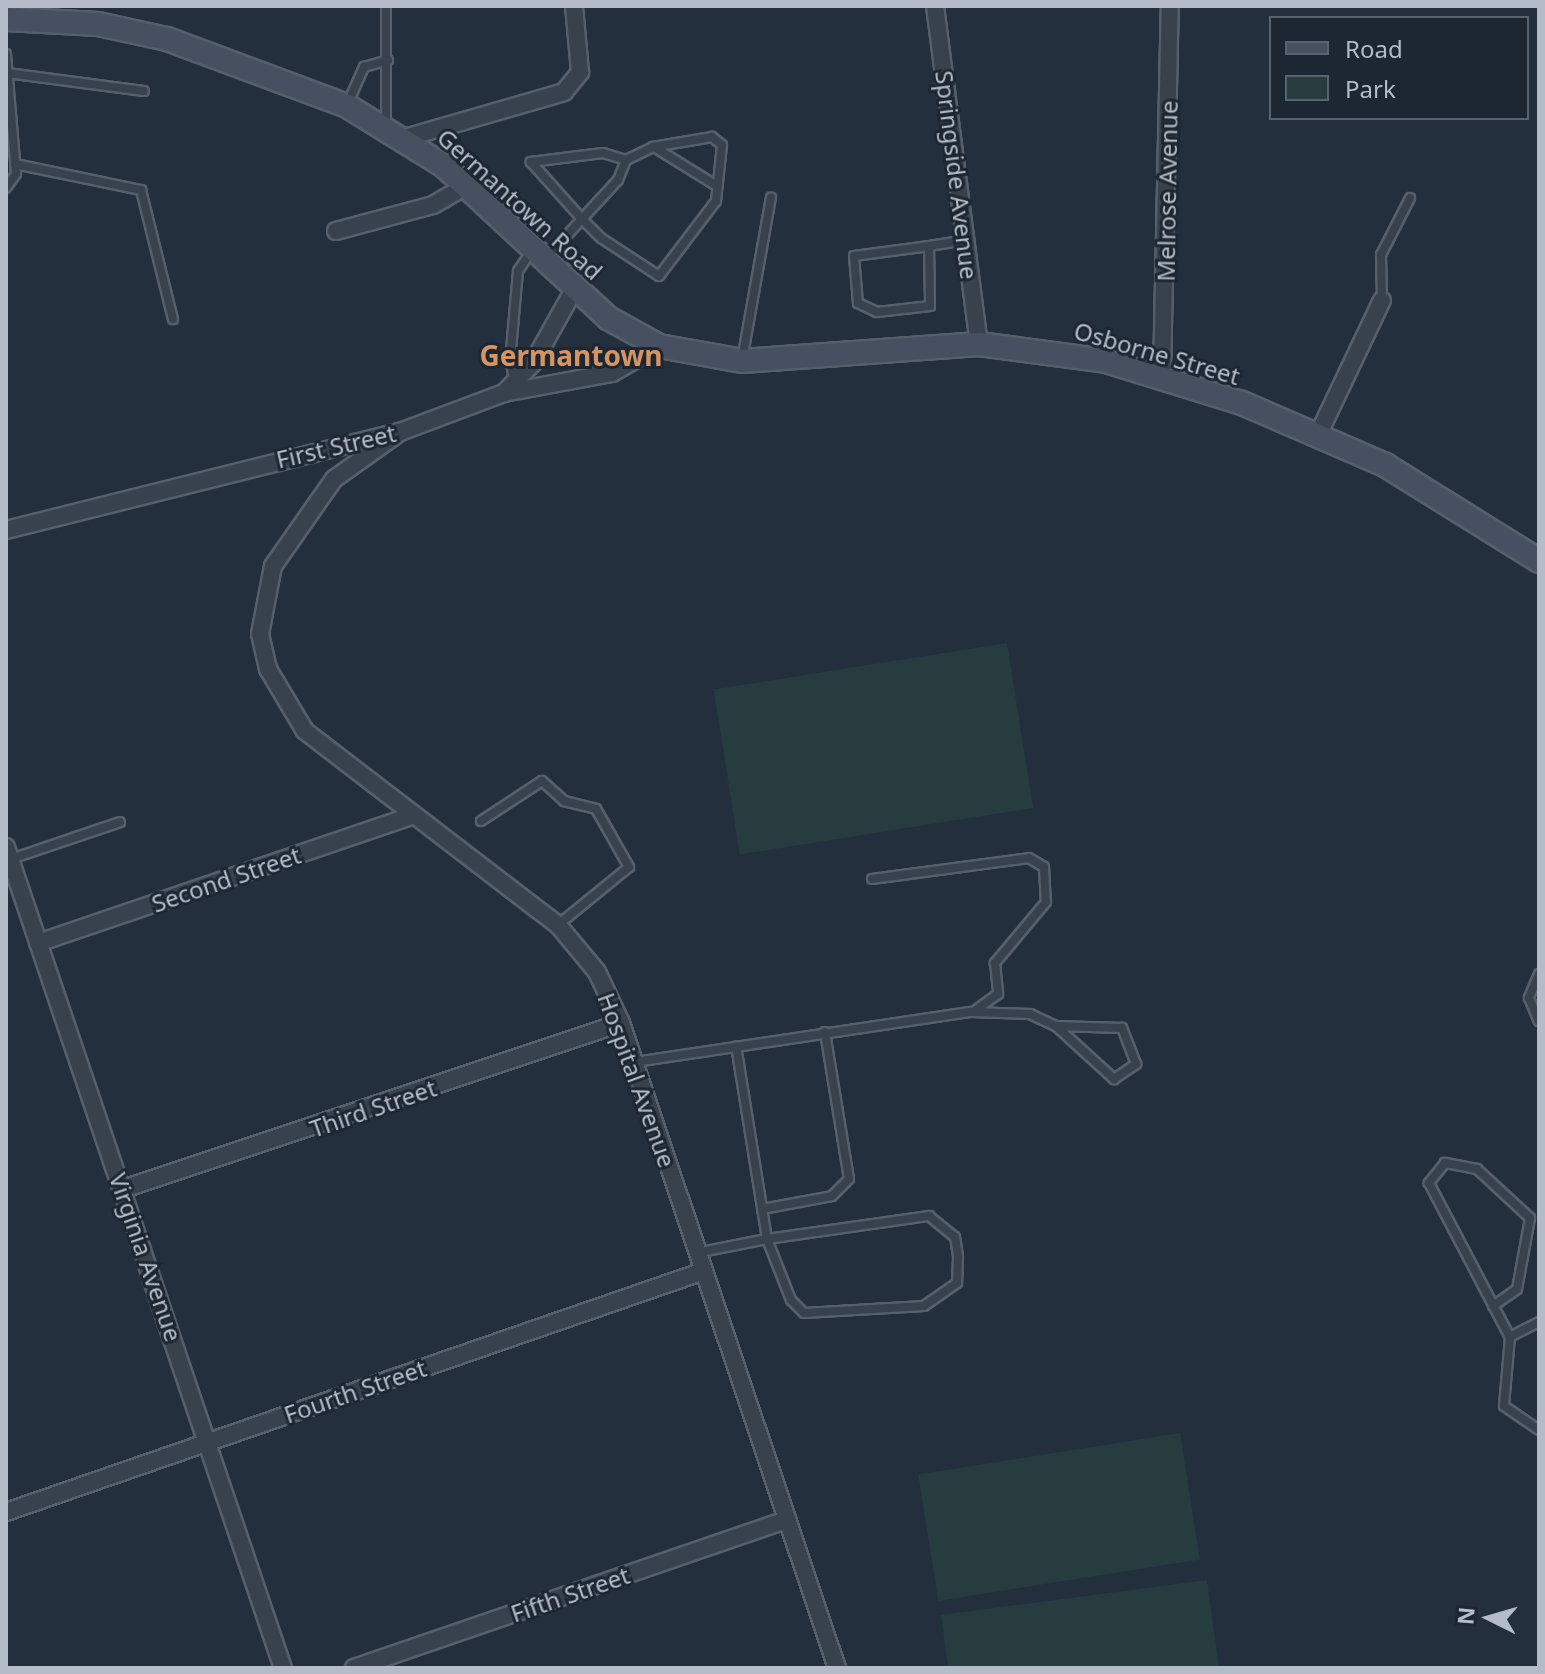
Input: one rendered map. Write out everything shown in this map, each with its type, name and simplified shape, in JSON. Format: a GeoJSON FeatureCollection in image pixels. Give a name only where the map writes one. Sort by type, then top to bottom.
{"type":"FeatureCollection","features":[{"type":"Feature","properties":{"kind":"main road","name":"Germantown Road"},"geometry":{"type":"LineString","coordinates":[[6,19],[98,24],[167,39],[347,106],[395,132],[466,186],[608,318],[659,346],[732,360]]}},
{"type":"Feature","properties":{"kind":"main road","name":"Osborne Street"},"geometry":{"type":"LineString","coordinates":[[732,360],[979,344],[1048,350],[1162,376],[1318,435],[1451,500],[1539,561]]}},
{"type":"Feature","properties":{"kind":"street"},"geometry":{"type":"LineString","coordinates":[[395,132],[564,92],[580,72],[574,6]]}},
{"type":"Feature","properties":{"kind":"street","name":"Springside Avenue"},"geometry":{"type":"LineString","coordinates":[[935,6],[979,344]]}},
{"type":"Feature","properties":{"kind":"street","name":"Melrose Avenue"},"geometry":{"type":"LineString","coordinates":[[1162,376],[1170,6]]}},
{"type":"Feature","properties":{"kind":"street"},"geometry":{"type":"LineString","coordinates":[[336,231],[433,205],[466,186]]}},
{"type":"Feature","properties":{"kind":"street"},"geometry":{"type":"LineString","coordinates":[[509,388],[575,288]]}},
{"type":"Feature","properties":{"kind":"street"},"geometry":{"type":"LineString","coordinates":[[1318,435],[1382,300]]}},
{"type":"Feature","properties":{"kind":"street","name":"First Street"},"geometry":{"type":"LineString","coordinates":[[6,530],[400,432],[509,388],[612,373],[659,346]]}},
{"type":"Feature","properties":{"kind":"street","name":"Hospital Avenue"},"geometry":{"type":"LineString","coordinates":[[400,432],[334,479],[306,510],[273,566],[260,634],[268,669],[305,731],[558,925],[597,972],[621,1023],[837,1668]]}},
{"type":"Feature","properties":{"kind":"street","name":"Second Street"},"geometry":{"type":"LineString","coordinates":[[38,943],[414,815]]}},
{"type":"Feature","properties":{"kind":"street","name":"Virginia Avenue"},"geometry":{"type":"LineString","coordinates":[[8,853],[209,1441],[283,1668]]}},
{"type":"Feature","properties":{"kind":"street","name":"Third Street"},"geometry":{"type":"LineString","coordinates":[[123,1189],[621,1023]]}},
{"type":"Feature","properties":{"kind":"street","name":"Fourth Street"},"geometry":{"type":"LineString","coordinates":[[6,1512],[704,1271]]}},
{"type":"Feature","properties":{"kind":"street","name":"Fifth Street"},"geometry":{"type":"LineString","coordinates":[[354,1668],[787,1520]]}},
{"type":"Feature","properties":{"kind":"lane"},"geometry":{"type":"LineString","coordinates":[[386,6],[395,132]]}},
{"type":"Feature","properties":{"kind":"lane"},"geometry":{"type":"LineString","coordinates":[[6,54],[15,164],[6,188]]}},
{"type":"Feature","properties":{"kind":"lane"},"geometry":{"type":"LineString","coordinates":[[347,106],[364,67],[388,60]]}},
{"type":"Feature","properties":{"kind":"lane"},"geometry":{"type":"LineString","coordinates":[[7,73],[144,91]]}},
{"type":"Feature","properties":{"kind":"lane"},"geometry":{"type":"LineString","coordinates":[[509,388],[518,271],[582,219],[618,180],[626,160],[653,147],[712,137],[722,145],[716,201],[659,276],[582,219],[531,162],[603,153],[626,160]]}},
{"type":"Feature","properties":{"kind":"lane"},"geometry":{"type":"LineString","coordinates":[[653,147],[717,186]]}},
{"type":"Feature","properties":{"kind":"lane"},"geometry":{"type":"LineString","coordinates":[[15,164],[141,190],[173,319]]}},
{"type":"Feature","properties":{"kind":"lane"},"geometry":{"type":"LineString","coordinates":[[732,360],[771,198]]}},
{"type":"Feature","properties":{"kind":"lane"},"geometry":{"type":"LineString","coordinates":[[1382,300],[1381,255],[1410,198]]}},
{"type":"Feature","properties":{"kind":"lane"},"geometry":{"type":"LineString","coordinates":[[929,246],[930,306],[877,312],[858,303],[854,256],[965,240]]}},
{"type":"Feature","properties":{"kind":"lane"},"geometry":{"type":"LineString","coordinates":[[481,821],[542,781],[564,801],[596,809],[629,867],[558,925]]}},
{"type":"Feature","properties":{"kind":"lane"},"geometry":{"type":"LineString","coordinates":[[8,853],[120,822]]}},
{"type":"Feature","properties":{"kind":"lane"},"geometry":{"type":"LineString","coordinates":[[872,879],[1029,858],[1044,867],[1046,902],[995,963],[998,994],[971,1012]]}},
{"type":"Feature","properties":{"kind":"lane"},"geometry":{"type":"LineString","coordinates":[[1539,974],[1529,998],[1539,1021]]}},
{"type":"Feature","properties":{"kind":"lane"},"geometry":{"type":"LineString","coordinates":[[634,1062],[971,1012],[1030,1014],[1056,1026],[1107,1076],[1124,1078],[1136,1064],[1122,1028],[1056,1026]]}},
{"type":"Feature","properties":{"kind":"lane"},"geometry":{"type":"LineString","coordinates":[[762,1209],[832,1196],[849,1179],[825,1032]]}},
{"type":"Feature","properties":{"kind":"lane"},"geometry":{"type":"LineString","coordinates":[[696,1253],[767,1239],[929,1216],[955,1237],[957,1283],[924,1306],[804,1313],[791,1300],[767,1239],[736,1046]]}},
{"type":"Feature","properties":{"kind":"lane"},"geometry":{"type":"LineString","coordinates":[[1493,1306],[1517,1289],[1530,1218],[1477,1169],[1445,1163],[1429,1183],[1493,1306],[1510,1337],[1504,1406],[1539,1430]]}},
{"type":"Feature","properties":{"kind":"lane"},"geometry":{"type":"LineString","coordinates":[[1510,1337],[1538,1325]]}},
{"type":"Feature","properties":{"kind":"green space"},"geometry":{"type":"Polygon","coordinates":[[[1007,643],[1033,808],[740,854],[714,689],[1007,643]]]}},
{"type":"Feature","properties":{"kind":"green space"},"geometry":{"type":"Polygon","coordinates":[[[1180,1433],[1200,1559],[938,1601],[918,1474],[1180,1433]]]}},
{"type":"Feature","properties":{"kind":"green space"},"geometry":{"type":"Polygon","coordinates":[[[1207,1580],[1219,1668],[948,1668],[941,1615],[1207,1580]]]}},
{"type":"Feature","properties":{"kind":"district","name":"Germantown"},"geometry":{"type":"Point","coordinates":[571,355]}}]}
